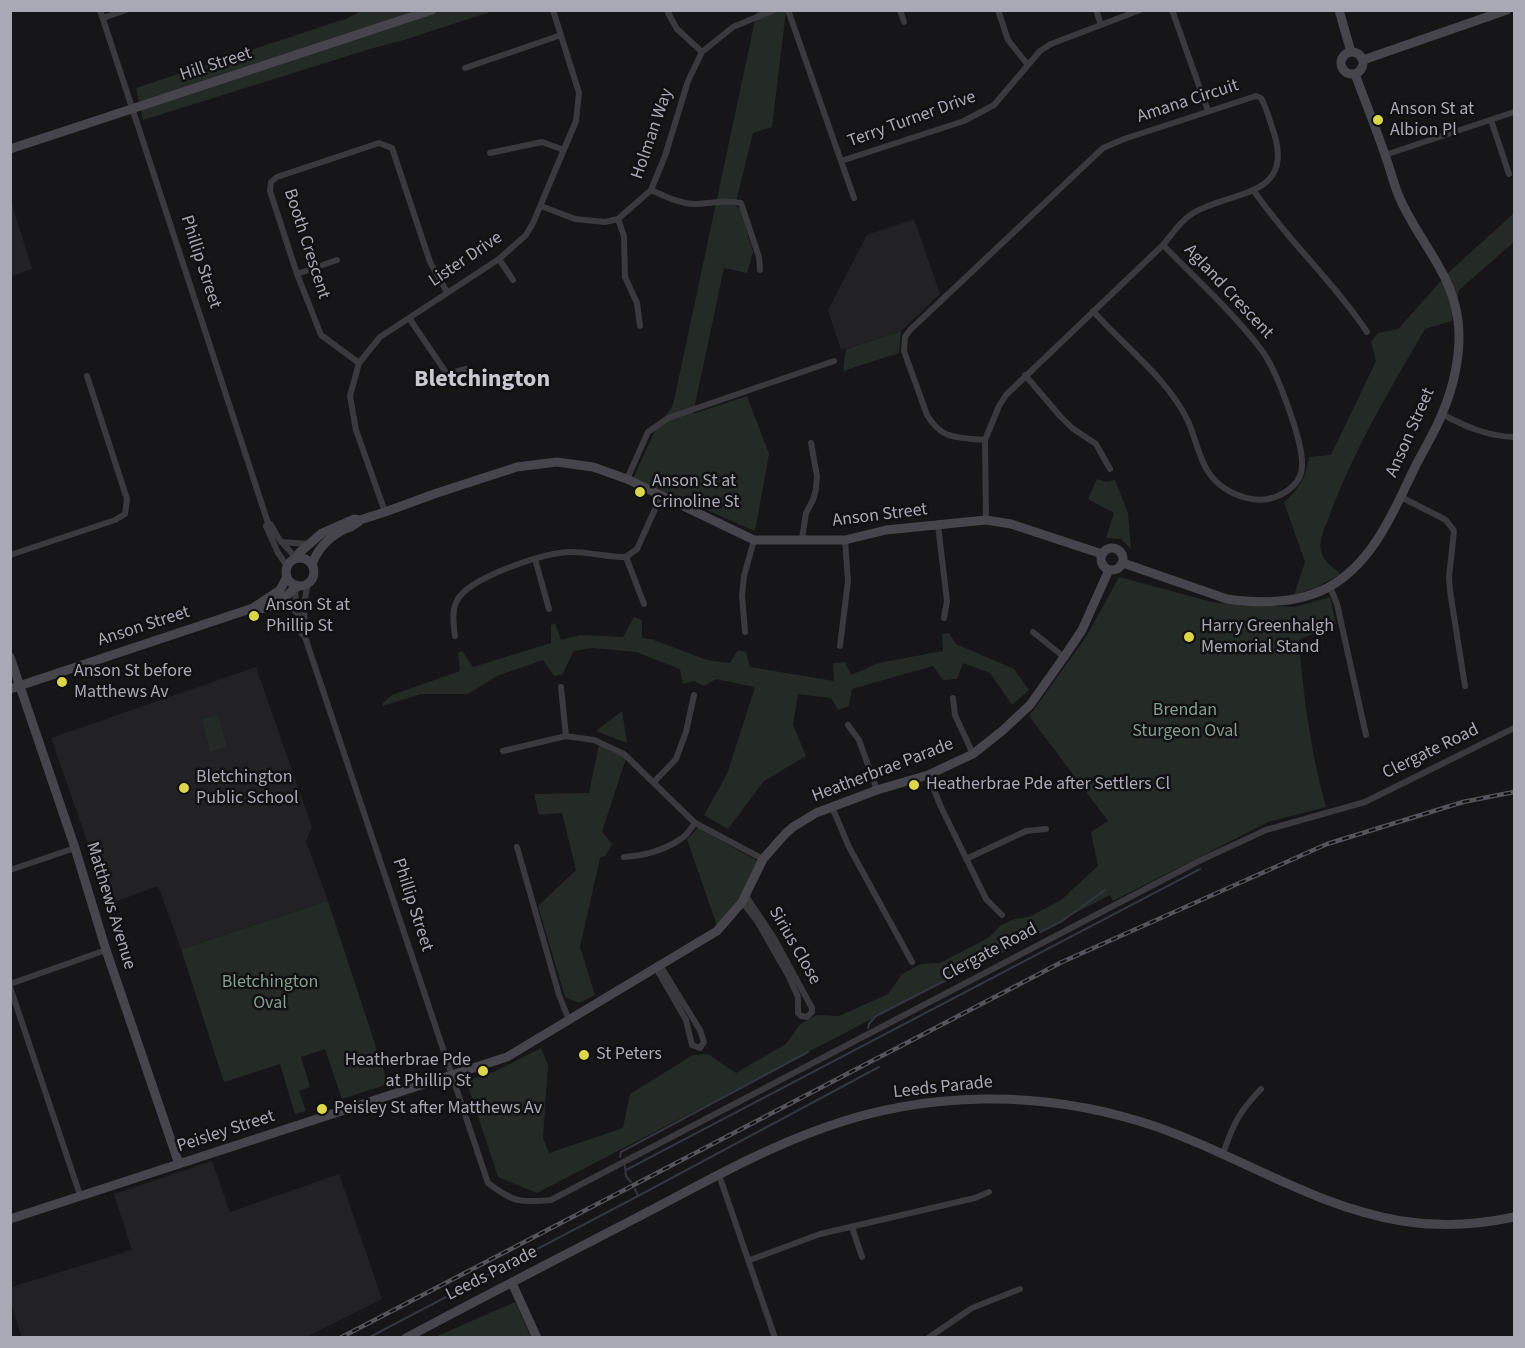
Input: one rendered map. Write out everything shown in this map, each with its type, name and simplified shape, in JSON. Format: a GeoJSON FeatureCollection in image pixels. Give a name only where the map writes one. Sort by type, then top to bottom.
{"type":"FeatureCollection","features":[{"type":"Feature","properties":{"kind":"street","name":"Phillip Street"},"geometry":{"type":"LineString","coordinates":[[100,10],[268,523],[270,536],[287,566]]}},
{"type":"Feature","properties":{"kind":"street"},"geometry":{"type":"LineString","coordinates":[[103,18],[126,10]]}},
{"type":"Feature","properties":{"kind":"street","name":"Hill Street"},"geometry":{"type":"LineString","coordinates":[[10,149],[432,10]]}},
{"type":"Feature","properties":{"kind":"street","name":"Lister Drive"},"geometry":{"type":"LineString","coordinates":[[385,512],[356,430],[350,396],[359,363],[380,337],[499,259],[526,235],[541,206],[576,121],[579,93],[553,10]]}},
{"type":"Feature","properties":{"kind":"street"},"geometry":{"type":"LineString","coordinates":[[670,10],[668,13],[677,29],[702,52]]}},
{"type":"Feature","properties":{"kind":"street","name":"Holman Way"},"geometry":{"type":"LineString","coordinates":[[618,219],[651,190],[665,156],[688,81],[702,52],[733,27],[774,10]]}},
{"type":"Feature","properties":{"kind":"street"},"geometry":{"type":"LineString","coordinates":[[788,10],[854,198]]}},
{"type":"Feature","properties":{"kind":"street"},"geometry":{"type":"LineString","coordinates":[[900,10],[904,22]]}},
{"type":"Feature","properties":{"kind":"street"},"geometry":{"type":"LineString","coordinates":[[999,10],[1008,40],[1028,65]]}},
{"type":"Feature","properties":{"kind":"street"},"geometry":{"type":"LineString","coordinates":[[1096,10],[1101,25]]}},
{"type":"Feature","properties":{"kind":"street","name":"Terry Turner Drive"},"geometry":{"type":"LineString","coordinates":[[841,161],[964,121],[994,105],[1040,51],[1051,44],[1140,10]]}},
{"type":"Feature","properties":{"kind":"street"},"geometry":{"type":"LineString","coordinates":[[1172,10],[1208,111]]}},
{"type":"Feature","properties":{"kind":"street"},"geometry":{"type":"LineString","coordinates":[[1339,10],[1351,52]]}},
{"type":"Feature","properties":{"kind":"street"},"geometry":{"type":"LineString","coordinates":[[1363,60],[1507,10]]}},
{"type":"Feature","properties":{"kind":"street"},"geometry":{"type":"LineString","coordinates":[[465,68],[561,35]]}},
{"type":"Feature","properties":{"kind":"street"},"geometry":{"type":"LineString","coordinates":[[1351,52],[1357,53],[1363,60],[1362,69],[1355,74],[1347,73],[1341,66],[1342,58],[1351,52]]}},
{"type":"Feature","properties":{"kind":"street","name":"Anson Street"},"geometry":{"type":"LineString","coordinates":[[1122,563],[1227,599],[1239,601],[1301,598],[1330,586],[1353,569],[1377,542],[1442,414],[1456,364],[1459,339],[1458,320],[1451,289],[1428,245],[1411,221],[1398,194],[1355,74]]}},
{"type":"Feature","properties":{"kind":"street","name":"Amana Circuit"},"geometry":{"type":"LineString","coordinates":[[985,440],[944,435],[932,423],[927,416],[904,351],[905,337],[1103,148],[1256,96],[1264,103],[1278,147],[1276,170],[1267,182],[1254,191],[1195,212],[1185,218],[1163,245],[1010,390],[999,406],[985,440],[986,520]]}},
{"type":"Feature","properties":{"kind":"street"},"geometry":{"type":"LineString","coordinates":[[1385,155],[1515,112]]}},
{"type":"Feature","properties":{"kind":"street"},"geometry":{"type":"LineString","coordinates":[[1491,120],[1509,174]]}},
{"type":"Feature","properties":{"kind":"street"},"geometry":{"type":"LineString","coordinates":[[490,153],[542,142],[564,150]]}},
{"type":"Feature","properties":{"kind":"street","name":"Booth Crescent"},"geometry":{"type":"LineString","coordinates":[[359,363],[321,335],[297,274],[270,191],[271,182],[277,177],[380,143],[392,148],[430,262],[447,292]]}},
{"type":"Feature","properties":{"kind":"street"},"geometry":{"type":"LineString","coordinates":[[651,190],[679,202],[694,204],[727,200],[741,203],[759,257],[760,270]]}},
{"type":"Feature","properties":{"kind":"street"},"geometry":{"type":"LineString","coordinates":[[1254,191],[1272,218],[1355,314],[1367,332]]}},
{"type":"Feature","properties":{"kind":"street"},"geometry":{"type":"LineString","coordinates":[[541,206],[575,219],[605,222],[618,219],[624,236],[625,277],[637,303],[640,326]]}},
{"type":"Feature","properties":{"kind":"street","name":"Agland Crescent"},"geometry":{"type":"LineString","coordinates":[[1093,311],[1173,397],[1189,424],[1205,467],[1223,487],[1245,498],[1256,500],[1277,497],[1292,488],[1299,477],[1302,459],[1295,431],[1270,365],[1263,352],[1234,318],[1163,245]]}},
{"type":"Feature","properties":{"kind":"street"},"geometry":{"type":"LineString","coordinates":[[499,259],[513,280]]}},
{"type":"Feature","properties":{"kind":"street"},"geometry":{"type":"LineString","coordinates":[[297,274],[337,260]]}},
{"type":"Feature","properties":{"kind":"street"},"geometry":{"type":"LineString","coordinates":[[409,318],[447,374],[466,369]]}},
{"type":"Feature","properties":{"kind":"street"},"geometry":{"type":"LineString","coordinates":[[627,479],[648,432],[668,418],[834,361]]}},
{"type":"Feature","properties":{"kind":"street"},"geometry":{"type":"LineString","coordinates":[[1025,375],[1060,417],[1096,444],[1110,469]]}},
{"type":"Feature","properties":{"kind":"street"},"geometry":{"type":"LineString","coordinates":[[10,555],[115,520],[125,514],[127,499],[87,376]]}},
{"type":"Feature","properties":{"kind":"street"},"geometry":{"type":"LineString","coordinates":[[1442,414],[1477,431],[1515,437]]}},
{"type":"Feature","properties":{"kind":"street"},"geometry":{"type":"LineString","coordinates":[[802,539],[806,513],[816,489],[817,476],[811,443]]}},
{"type":"Feature","properties":{"kind":"street","name":"Anson Street"},"geometry":{"type":"LineString","coordinates":[[312,565],[316,554],[327,541],[360,520],[437,492],[517,467],[557,462],[593,467],[627,479],[754,540],[845,540],[886,530],[986,520],[1011,524],[1102,554]]}},
{"type":"Feature","properties":{"kind":"street"},"geometry":{"type":"LineString","coordinates":[[455,636],[452,617],[458,597],[472,584],[505,568],[569,552],[626,557],[637,549],[661,496]]}},
{"type":"Feature","properties":{"kind":"street"},"geometry":{"type":"LineString","coordinates":[[1401,497],[1446,520],[1454,531],[1449,577],[1465,686]]}},
{"type":"Feature","properties":{"kind":"street","name":"Anson Street"},"geometry":{"type":"LineString","coordinates":[[297,558],[299,553],[330,528],[354,519],[360,520]]}},
{"type":"Feature","properties":{"kind":"street","name":"Phillip Street"},"geometry":{"type":"LineString","coordinates":[[268,523],[281,542],[297,558]]}},
{"type":"Feature","properties":{"kind":"street"},"geometry":{"type":"LineString","coordinates":[[938,525],[947,601],[944,618]]}},
{"type":"Feature","properties":{"kind":"street"},"geometry":{"type":"LineString","coordinates":[[745,632],[742,595],[744,576],[754,540]]}},
{"type":"Feature","properties":{"kind":"street"},"geometry":{"type":"LineString","coordinates":[[840,646],[848,581],[845,540]]}},
{"type":"Feature","properties":{"kind":"street"},"geometry":{"type":"LineString","coordinates":[[281,542],[309,544]]}},
{"type":"Feature","properties":{"kind":"street"},"geometry":{"type":"LineString","coordinates":[[1108,548],[1118,549],[1123,556],[1122,563],[1117,569],[1109,570],[1102,564],[1102,554],[1108,548]]}},
{"type":"Feature","properties":{"kind":"street"},"geometry":{"type":"LineString","coordinates":[[626,557],[644,604]]}},
{"type":"Feature","properties":{"kind":"street"},"geometry":{"type":"LineString","coordinates":[[297,558],[306,560],[312,565],[313,573],[308,582],[297,585],[287,577],[287,566],[297,558]]}},
{"type":"Feature","properties":{"kind":"street"},"geometry":{"type":"LineString","coordinates":[[536,559],[549,609]]}},
{"type":"Feature","properties":{"kind":"street","name":"Heatherbrae Parade"},"geometry":{"type":"LineString","coordinates":[[451,1075],[507,1057],[717,931],[744,899],[764,859],[786,833],[816,813],[876,790],[928,775],[974,754],[1030,705],[1082,630],[1109,570]]}},
{"type":"Feature","properties":{"kind":"street","name":"Anson Street"},"geometry":{"type":"LineString","coordinates":[[15,687],[253,608],[280,590],[287,577]]}},
{"type":"Feature","properties":{"kind":"street","name":"Phillip Street"},"geometry":{"type":"LineString","coordinates":[[308,582],[304,604],[305,637],[488,1183]]}},
{"type":"Feature","properties":{"kind":"street","name":"Phillip Street"},"geometry":{"type":"LineString","coordinates":[[297,585],[295,593],[297,614],[301,633],[305,637]]}},
{"type":"Feature","properties":{"kind":"street","name":"Anson Street"},"geometry":{"type":"LineString","coordinates":[[253,608],[258,609],[277,602],[297,585]]}},
{"type":"Feature","properties":{"kind":"street"},"geometry":{"type":"LineString","coordinates":[[1330,586],[1337,604],[1366,735]]}},
{"type":"Feature","properties":{"kind":"street"},"geometry":{"type":"LineString","coordinates":[[277,602],[289,605],[297,614]]}},
{"type":"Feature","properties":{"kind":"street"},"geometry":{"type":"LineString","coordinates":[[1033,632],[1064,657]]}},
{"type":"Feature","properties":{"kind":"street","name":"Matthews Avenue"},"geometry":{"type":"LineString","coordinates":[[10,657],[15,687],[75,848],[106,950],[179,1164]]}},
{"type":"Feature","properties":{"kind":"street"},"geometry":{"type":"LineString","coordinates":[[561,687],[566,736]]}},
{"type":"Feature","properties":{"kind":"street"},"geometry":{"type":"LineString","coordinates":[[654,782],[676,759],[686,732],[694,695]]}},
{"type":"Feature","properties":{"kind":"street"},"geometry":{"type":"LineString","coordinates":[[952,698],[955,715],[974,754]]}},
{"type":"Feature","properties":{"kind":"street"},"geometry":{"type":"LineString","coordinates":[[848,725],[859,740],[876,790]]}},
{"type":"Feature","properties":{"kind":"street","name":"Clergate Road"},"geometry":{"type":"LineString","coordinates":[[488,1183],[508,1198],[531,1202],[550,1200],[1199,861],[1266,830],[1365,802],[1515,728]]}},
{"type":"Feature","properties":{"kind":"street"},"geometry":{"type":"LineString","coordinates":[[503,751],[566,736],[594,740],[624,754],[695,823],[764,859]]}},
{"type":"Feature","properties":{"kind":"street"},"geometry":{"type":"LineString","coordinates":[[928,775],[986,899],[1002,915]]}},
{"type":"Feature","properties":{"kind":"street"},"geometry":{"type":"LineString","coordinates":[[832,807],[849,847],[912,962]]}},
{"type":"Feature","properties":{"kind":"street"},"geometry":{"type":"LineString","coordinates":[[624,857],[657,850],[682,838],[695,823]]}},
{"type":"Feature","properties":{"kind":"street"},"geometry":{"type":"LineString","coordinates":[[966,859],[1026,831],[1046,829]]}},
{"type":"Feature","properties":{"kind":"street"},"geometry":{"type":"LineString","coordinates":[[10,870],[75,848]]}},
{"type":"Feature","properties":{"kind":"street"},"geometry":{"type":"LineString","coordinates":[[517,848],[558,995],[569,1020]]}},
{"type":"Feature","properties":{"kind":"street","name":"Sirius Close"},"geometry":{"type":"LineString","coordinates":[[744,899],[774,938],[812,1008],[812,1012],[807,1017],[798,1013],[798,998],[788,975],[744,899]]}},
{"type":"Feature","properties":{"kind":"street"},"geometry":{"type":"LineString","coordinates":[[80,1195],[10,985],[106,950]]}},
{"type":"Feature","properties":{"kind":"street"},"geometry":{"type":"LineString","coordinates":[[658,966],[700,1030],[704,1042],[700,1048],[692,1045],[686,1020],[658,966]]}},
{"type":"Feature","properties":{"kind":"street","name":"Peisley Street"},"geometry":{"type":"LineString","coordinates":[[10,1219],[451,1075]]}},
{"type":"Feature","properties":{"kind":"street"},"geometry":{"type":"LineString","coordinates":[[1223,1154],[1235,1122],[1244,1107],[1261,1089]]}},
{"type":"Feature","properties":{"kind":"street","name":"Leeds Parade"},"geometry":{"type":"LineString","coordinates":[[406,1338],[719,1175],[795,1139],[859,1117],[912,1106],[966,1099],[1044,1102],[1100,1111],[1146,1123],[1338,1204],[1389,1219],[1454,1225],[1515,1217]]}},
{"type":"Feature","properties":{"kind":"street"},"geometry":{"type":"LineString","coordinates":[[719,1175],[775,1338]]}},
{"type":"Feature","properties":{"kind":"street"},"geometry":{"type":"LineString","coordinates":[[750,1260],[820,1234],[975,1198],[989,1192]]}},
{"type":"Feature","properties":{"kind":"street"},"geometry":{"type":"LineString","coordinates":[[852,1227],[862,1257]]}},
{"type":"Feature","properties":{"kind":"street"},"geometry":{"type":"LineString","coordinates":[[512,1283],[537,1338]]}},
{"type":"Feature","properties":{"kind":"street"},"geometry":{"type":"LineString","coordinates":[[928,1338],[972,1308],[1020,1289]]}},
{"type":"Feature","properties":{"kind":"shaded area"},"geometry":{"type":"Polygon","coordinates":[[[11,201],[32,269],[10,276],[11,201]]]}},
{"type":"Feature","properties":{"kind":"shaded area"},"geometry":{"type":"Polygon","coordinates":[[[914,219],[940,294],[901,331],[841,350],[828,310],[867,235],[914,219]]]}},
{"type":"Feature","properties":{"kind":"shaded area","name":"Bletchington Public School"},"geometry":{"type":"Polygon","coordinates":[[[256,667],[312,827],[306,841],[328,901],[181,949],[158,886],[109,904],[51,738],[256,667]]]}},
{"type":"Feature","properties":{"kind":"shaded area"},"geometry":{"type":"Polygon","coordinates":[[[212,1161],[230,1212],[339,1174],[382,1299],[306,1337],[22,1337],[11,1304],[11,1287],[132,1250],[114,1194],[212,1161]]]}},
{"type":"Feature","properties":{"kind":"green space"},"geometry":{"type":"Polygon","coordinates":[[[361,11],[493,11],[143,120],[136,88],[348,18],[361,11]]]}},
{"type":"Feature","properties":{"kind":"green space"},"geometry":{"type":"Polygon","coordinates":[[[757,11],[786,11],[772,127],[753,133],[735,206],[740,208],[753,252],[747,273],[724,268],[693,414],[747,396],[769,454],[755,531],[633,478],[654,433],[673,405],[757,11]]]}},
{"type":"Feature","properties":{"kind":"green space"},"geometry":{"type":"Polygon","coordinates":[[[1514,213],[1514,242],[1459,290],[1452,321],[1425,329],[1386,396],[1350,466],[1321,539],[1321,549],[1325,560],[1341,574],[1317,587],[1294,595],[1305,562],[1284,502],[1301,482],[1309,457],[1331,455],[1376,361],[1371,342],[1378,333],[1398,329],[1448,273],[1514,213]]]}},
{"type":"Feature","properties":{"kind":"green space"},"geometry":{"type":"Polygon","coordinates":[[[901,331],[899,353],[843,371],[846,349],[901,331]]]}},
{"type":"Feature","properties":{"kind":"green space"},"geometry":{"type":"Polygon","coordinates":[[[1097,479],[1106,482],[1115,480],[1128,513],[1131,549],[1121,539],[1106,538],[1114,513],[1088,499],[1097,479]]]}},
{"type":"Feature","properties":{"kind":"green space","name":"Brendan Sturgeon Oval"},"geometry":{"type":"Polygon","coordinates":[[[1119,577],[1216,603],[1295,607],[1330,597],[1336,624],[1299,640],[1308,724],[1326,807],[1268,822],[1113,901],[1110,895],[537,1193],[498,1177],[468,1086],[469,1080],[496,1071],[541,1048],[548,1065],[543,1138],[549,1153],[623,1128],[630,1094],[693,1055],[708,1054],[736,1073],[786,1044],[800,1024],[817,1015],[839,1016],[888,994],[902,974],[921,964],[940,963],[988,938],[1000,926],[1014,919],[1029,917],[1061,900],[1098,866],[1091,832],[1108,821],[1029,716],[1086,637],[1119,577]]]}},
{"type":"Feature","properties":{"kind":"green space"},"geometry":{"type":"Polygon","coordinates":[[[634,617],[642,620],[642,638],[651,639],[707,660],[730,663],[738,650],[746,652],[750,667],[834,681],[833,663],[845,662],[851,675],[879,663],[943,651],[942,634],[949,633],[956,644],[1014,669],[1029,690],[1012,705],[990,673],[963,663],[957,679],[943,680],[933,666],[852,689],[849,706],[838,710],[831,698],[798,694],[793,725],[806,756],[764,781],[728,829],[704,815],[727,774],[755,687],[716,679],[704,686],[694,681],[683,684],[680,669],[636,652],[593,648],[574,651],[562,675],[554,676],[543,660],[497,676],[468,694],[421,694],[383,706],[383,703],[392,695],[460,671],[458,653],[462,651],[473,667],[551,643],[551,625],[555,623],[561,640],[580,635],[623,637],[634,617]]]}},
{"type":"Feature","properties":{"kind":"green space"},"geometry":{"type":"Polygon","coordinates":[[[622,711],[627,743],[596,731],[622,711]]]}},
{"type":"Feature","properties":{"kind":"green space"},"geometry":{"type":"Polygon","coordinates":[[[218,715],[227,747],[210,751],[202,719],[218,715]]]}},
{"type":"Feature","properties":{"kind":"green space"},"geometry":{"type":"Polygon","coordinates":[[[599,745],[626,758],[602,832],[612,844],[606,855],[600,858],[580,947],[595,995],[579,1003],[565,997],[538,906],[576,870],[562,813],[539,815],[534,794],[589,793],[599,745]]]}},
{"type":"Feature","properties":{"kind":"green space"},"geometry":{"type":"Polygon","coordinates":[[[698,828],[758,861],[740,896],[717,926],[687,839],[698,828]]]}},
{"type":"Feature","properties":{"kind":"green space","name":"Bletchington Oval"},"geometry":{"type":"Polygon","coordinates":[[[328,901],[388,1084],[342,1099],[325,1049],[301,1057],[310,1087],[299,1091],[306,1111],[295,1114],[280,1064],[224,1082],[181,949],[328,901]]]}},
{"type":"Feature","properties":{"kind":"green space"},"geometry":{"type":"Polygon","coordinates":[[[515,1302],[531,1337],[435,1337],[515,1302]]]}},
{"type":"Feature","properties":{"kind":"waterway"},"geometry":{"type":"LineString","coordinates":[[626,1170],[1200,869]]}},
{"type":"Feature","properties":{"kind":"waterway"},"geometry":{"type":"LineString","coordinates":[[868,1028],[876,1016],[1062,921],[1105,890]]}},
{"type":"Feature","properties":{"kind":"waterway"},"geometry":{"type":"LineString","coordinates":[[620,1157],[621,1152],[808,1052]]}},
{"type":"Feature","properties":{"kind":"waterway"},"geometry":{"type":"LineString","coordinates":[[638,1196],[879,1067]]}},
{"type":"Feature","properties":{"kind":"waterway"},"geometry":{"type":"LineString","coordinates":[[625,1166],[626,1176],[631,1182]]}},
{"type":"Feature","properties":{"kind":"waterway"},"geometry":{"type":"LineString","coordinates":[[368,1338],[638,1196],[635,1189]]}},
{"type":"Feature","properties":{"kind":"railway"},"geometry":{"type":"LineString","coordinates":[[340,1338],[1062,962],[1327,844],[1463,802],[1514,792]]}},
{"type":"Feature","properties":{"kind":"place","name":"Anson St at Albion Pl"},"geometry":{"type":"Point","coordinates":[1378,120]}},
{"type":"Feature","properties":{"kind":"place","name":"Anson St at Crinoline St"},"geometry":{"type":"Point","coordinates":[640,492]}},
{"type":"Feature","properties":{"kind":"place","name":"Anson St at Phillip St"},"geometry":{"type":"Point","coordinates":[254,616]}},
{"type":"Feature","properties":{"kind":"place","name":"Harry Greenhalgh Memorial Stand"},"geometry":{"type":"Point","coordinates":[1189,637]}},
{"type":"Feature","properties":{"kind":"place","name":"Anson St before Matthews Av"},"geometry":{"type":"Point","coordinates":[62,682]}},
{"type":"Feature","properties":{"kind":"place","name":"Heatherbrae Pde after Settlers Cl"},"geometry":{"type":"Point","coordinates":[914,785]}},
{"type":"Feature","properties":{"kind":"place","name":"Bletchington Public School"},"geometry":{"type":"Point","coordinates":[184,788]}},
{"type":"Feature","properties":{"kind":"place","name":"St Peters"},"geometry":{"type":"Point","coordinates":[584,1055]}},
{"type":"Feature","properties":{"kind":"place","name":"Heatherbrae Pde at Phillip St"},"geometry":{"type":"Point","coordinates":[483,1071]}},
{"type":"Feature","properties":{"kind":"place","name":"Peisley St after Matthews Av"},"geometry":{"type":"Point","coordinates":[322,1109]}},
{"type":"Feature","properties":{"kind":"district","name":"Bletchington"},"geometry":{"type":"Point","coordinates":[482,381]}}]}
